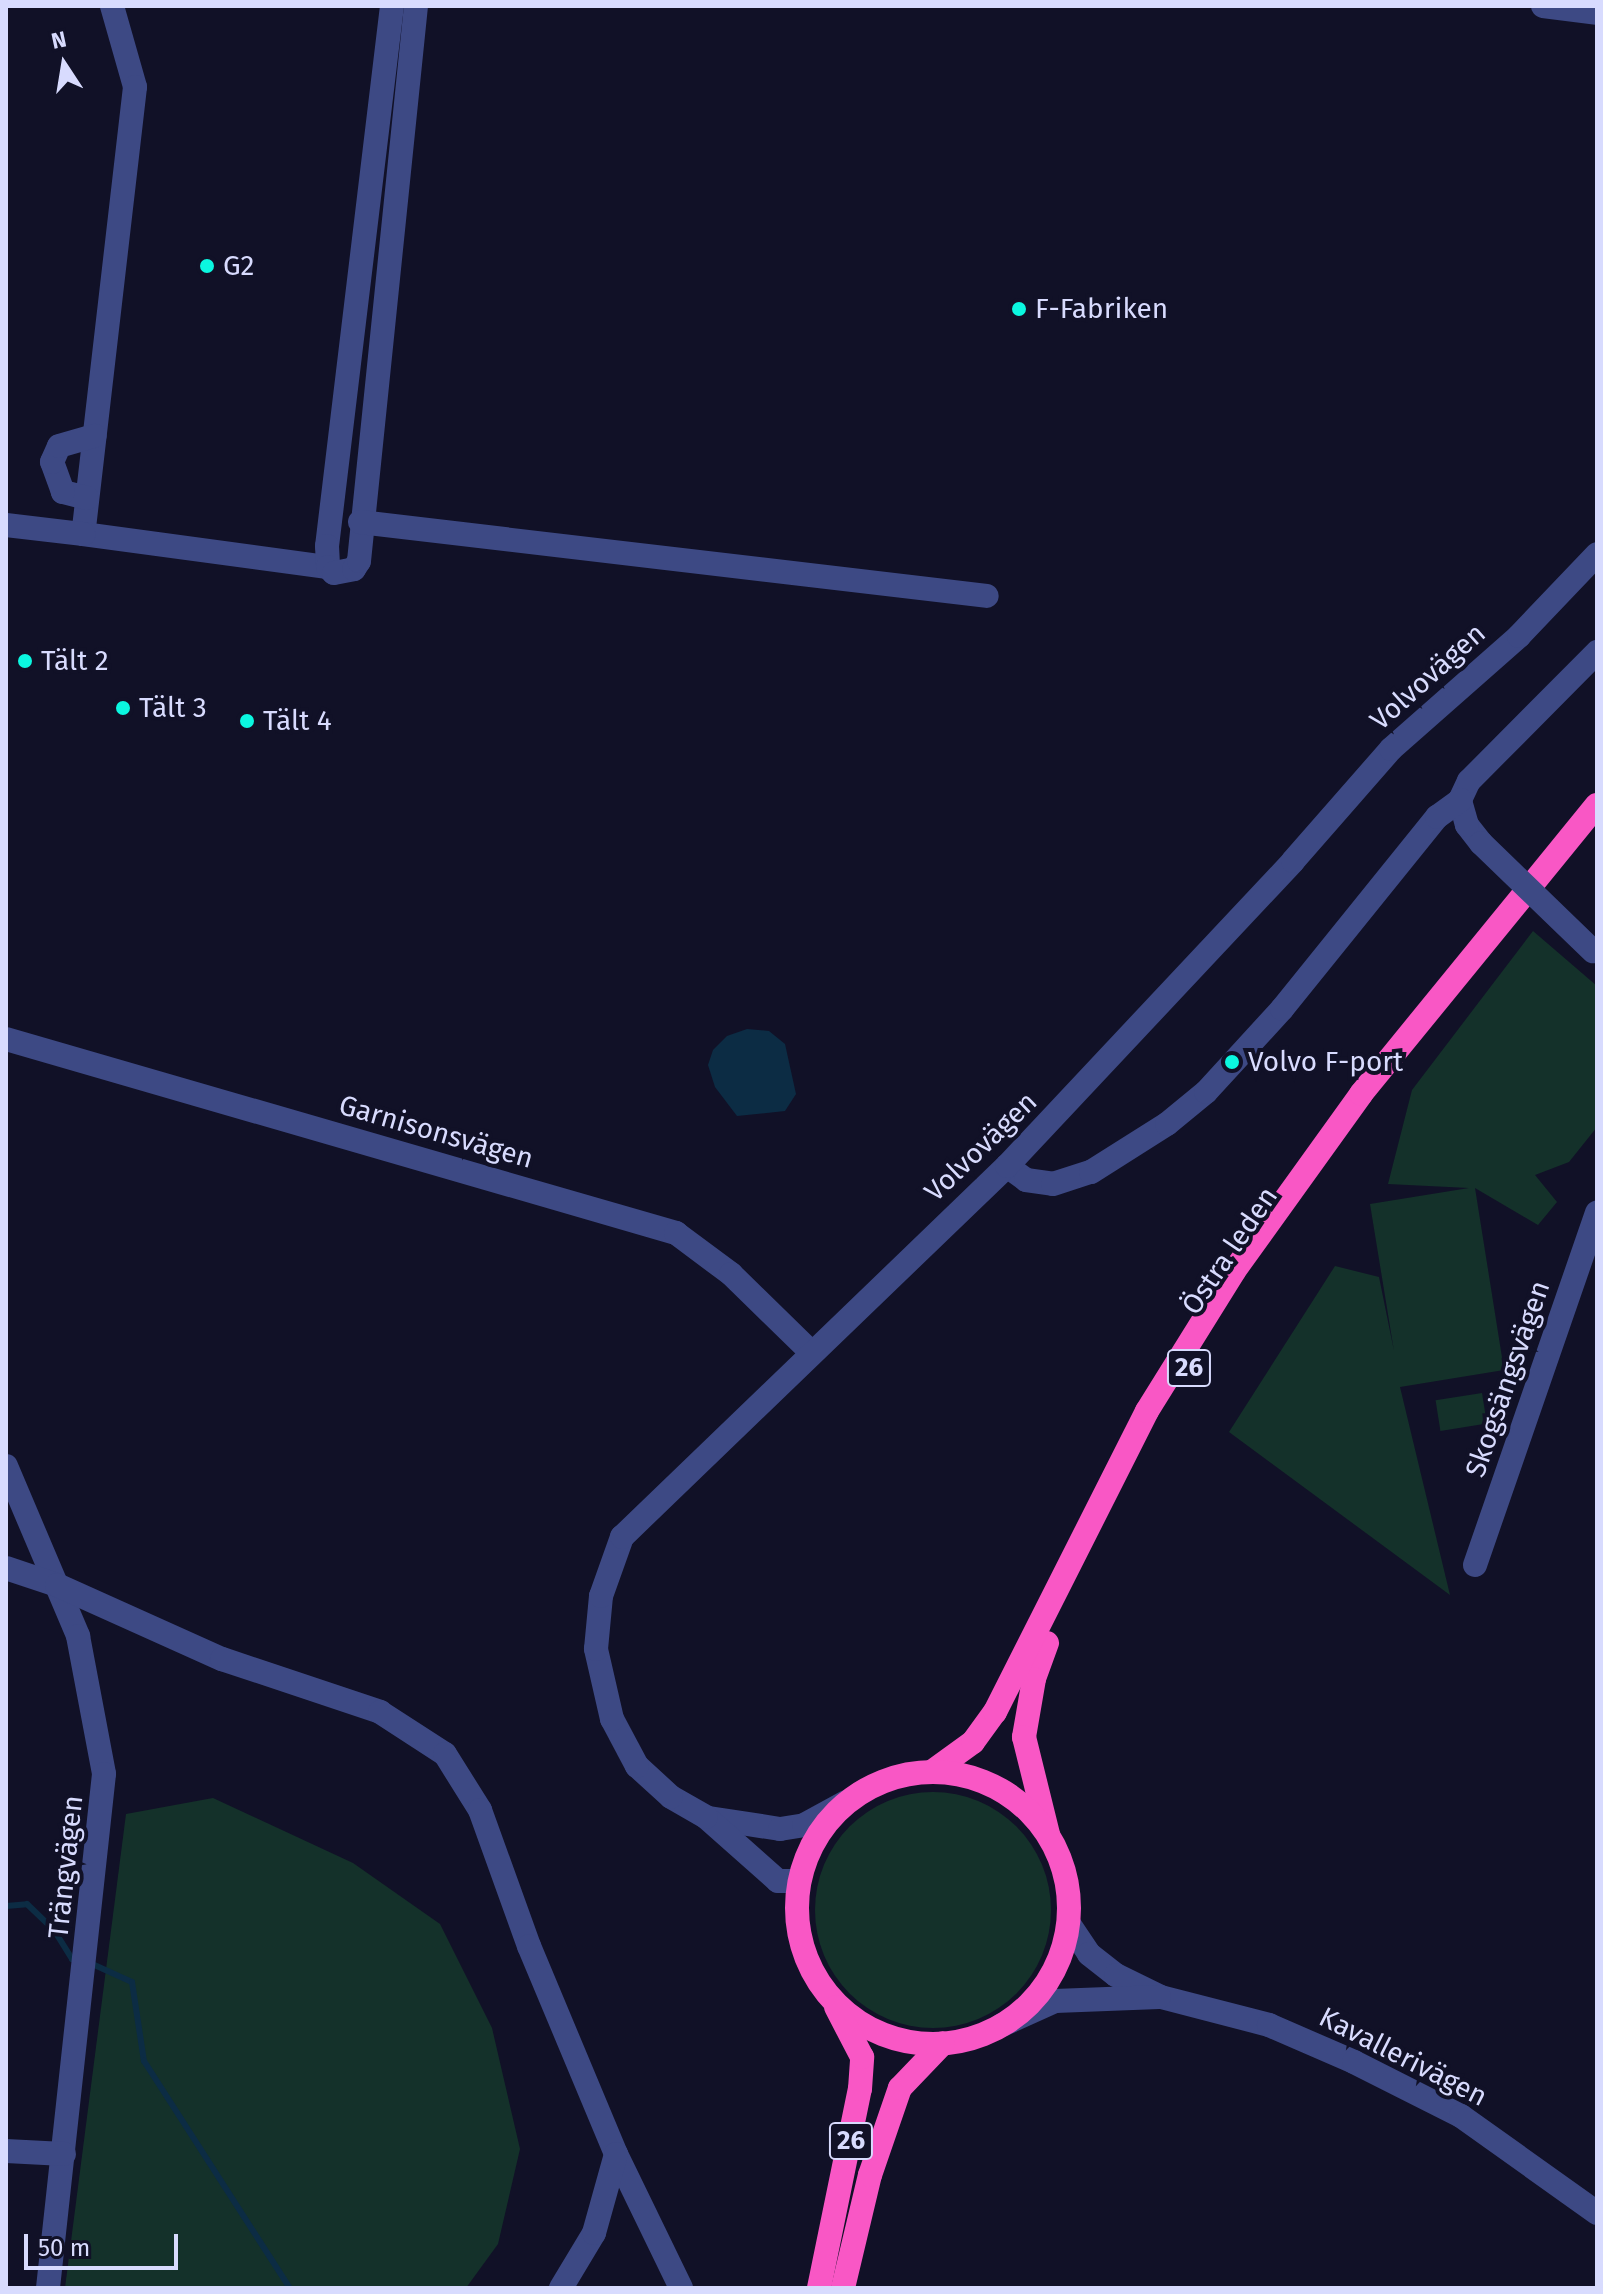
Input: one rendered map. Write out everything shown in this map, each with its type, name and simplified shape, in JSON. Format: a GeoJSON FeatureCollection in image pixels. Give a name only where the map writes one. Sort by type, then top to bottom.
{"type":"FeatureCollection","features":[{"type":"Feature","properties":{"kind":"highway","name":"Östra leden"},"geometry":{"type":"LineString","coordinates":[[933,1771],[973,1742],[995,1712],[1147,1411],[1234,1271],[1361,1094],[1597,805]]}},
{"type":"Feature","properties":{"kind":"highway","name":"Östra leden"},"geometry":{"type":"LineString","coordinates":[[1048,1834],[1024,1737],[1034,1679],[1073,1581],[1193,1362],[1252,1267],[1445,1006],[1478,952]]}},
{"type":"Feature","properties":{"kind":"highway","name":"26"},"geometry":{"type":"LineString","coordinates":[[819,2288],[854,2126],[862,2057],[801,1944],[799,1881],[817,1838],[846,1802],[902,1775],[933,1771],[967,1776],[998,1788],[1026,1808],[1048,1834],[1062,1862],[1069,1924],[1047,1982],[1002,2025],[943,2043],[882,2034],[831,1998]]}},
{"type":"Feature","properties":{"kind":"highway","name":"26"},"geometry":{"type":"LineString","coordinates":[[843,2288],[870,2175],[900,2088],[943,2043]]}},
{"type":"Feature","properties":{"kind":"street"},"geometry":{"type":"LineString","coordinates":[[83,534],[135,87],[112,6]]}},
{"type":"Feature","properties":{"kind":"street"},"geometry":{"type":"LineString","coordinates":[[328,567],[392,6]]}},
{"type":"Feature","properties":{"kind":"street"},"geometry":{"type":"LineString","coordinates":[[6,525],[328,567],[334,573],[354,569],[416,6]]}},
{"type":"Feature","properties":{"kind":"street"},"geometry":{"type":"LineString","coordinates":[[1552,6],[1597,13]]}},
{"type":"Feature","properties":{"kind":"street"},"geometry":{"type":"LineString","coordinates":[[87,498],[63,492],[52,462],[59,446],[95,436]]}},
{"type":"Feature","properties":{"kind":"street"},"geometry":{"type":"LineString","coordinates":[[360,522],[987,596]]}},
{"type":"Feature","properties":{"kind":"street","name":"Volvovägen"},"geometry":{"type":"LineString","coordinates":[[706,1817],[671,1797],[637,1766],[612,1719],[596,1649],[601,1596],[622,1537],[1007,1166],[1293,861],[1391,749],[1519,636],[1597,554]]}},
{"type":"Feature","properties":{"kind":"street"},"geometry":{"type":"LineString","coordinates":[[1007,1166],[1026,1180],[1053,1184],[1091,1172],[1167,1124],[1206,1092],[1282,1009],[1437,817],[1460,800],[1481,765],[1597,652]]}},
{"type":"Feature","properties":{"kind":"street"},"geometry":{"type":"LineString","coordinates":[[1460,800],[1467,825],[1481,843],[1595,953]]}},
{"type":"Feature","properties":{"kind":"street","name":"Garnisonsvägen"},"geometry":{"type":"LineString","coordinates":[[6,1039],[676,1233],[731,1274],[811,1352]]}},
{"type":"Feature","properties":{"kind":"street","name":"Skogsängsvägen"},"geometry":{"type":"LineString","coordinates":[[1475,1565],[1597,1212]]}},
{"type":"Feature","properties":{"kind":"street","name":"Trängvägen"},"geometry":{"type":"LineString","coordinates":[[6,1466],[78,1636],[104,1774],[83,2000],[48,2288]]}},
{"type":"Feature","properties":{"kind":"street"},"geometry":{"type":"LineString","coordinates":[[6,1568],[57,1585],[222,1659],[380,1712],[445,1754],[480,1810],[529,1946],[616,2154],[681,2288]]}},
{"type":"Feature","properties":{"kind":"street"},"geometry":{"type":"LineString","coordinates":[[706,1817],[780,1829],[804,1825],[846,1802]]}},
{"type":"Feature","properties":{"kind":"street"},"geometry":{"type":"LineString","coordinates":[[706,1817],[778,1881],[799,1881]]}},
{"type":"Feature","properties":{"kind":"street"},"geometry":{"type":"LineString","coordinates":[[1069,1924],[1103,1967],[1161,1997]]}},
{"type":"Feature","properties":{"kind":"street"},"geometry":{"type":"LineString","coordinates":[[1002,2025],[1055,2001],[1161,1997]]}},
{"type":"Feature","properties":{"kind":"street","name":"Kavallerivägen"},"geometry":{"type":"LineString","coordinates":[[1161,1997],[1269,2025],[1354,2062],[1461,2116],[1597,2213]]}},
{"type":"Feature","properties":{"kind":"street"},"geometry":{"type":"LineString","coordinates":[[6,2151],[64,2154]]}},
{"type":"Feature","properties":{"kind":"street"},"geometry":{"type":"LineString","coordinates":[[561,2288],[594,2233],[616,2154]]}},
{"type":"Feature","properties":{"kind":"green space"},"geometry":{"type":"Polygon","coordinates":[[[1533,931],[1597,986],[1597,1127],[1569,1162],[1535,1175],[1557,1202],[1538,1225],[1475,1188],[1504,1370],[1400,1387],[1450,1595],[1229,1432],[1335,1266],[1379,1277],[1394,1351],[1370,1204],[1469,1188],[1388,1184],[1412,1090],[1533,931]]]}},
{"type":"Feature","properties":{"kind":"green space"},"geometry":{"type":"Polygon","coordinates":[[[1482,1393],[1487,1424],[1440,1431],[1436,1400],[1482,1393]]]}},
{"type":"Feature","properties":{"kind":"green space"},"geometry":{"type":"Polygon","coordinates":[[[933,1792],[978,1801],[1016,1827],[1042,1865],[1051,1910],[1042,1955],[1016,1993],[978,2019],[933,2028],[888,2019],[850,1993],[824,1955],[815,1910],[824,1865],[850,1827],[888,1801],[933,1792]]]}},
{"type":"Feature","properties":{"kind":"green space"},"geometry":{"type":"Polygon","coordinates":[[[213,1798],[353,1863],[440,1924],[492,2028],[520,2149],[498,2244],[466,2288],[65,2288],[126,1814],[213,1798]]]}},
{"type":"Feature","properties":{"kind":"water"},"geometry":{"type":"Polygon","coordinates":[[[747,1029],[769,1031],[785,1044],[796,1094],[785,1111],[737,1116],[715,1087],[708,1065],[713,1050],[727,1036],[747,1029]]]}},
{"type":"Feature","properties":{"kind":"waterway"},"geometry":{"type":"LineString","coordinates":[[6,1906],[27,1904],[54,1930],[72,1959],[79,1961]]}},
{"type":"Feature","properties":{"kind":"waterway"},"geometry":{"type":"LineString","coordinates":[[90,1963],[132,1982],[144,2061],[290,2288]]}},
{"type":"Feature","properties":{"kind":"place","name":"G2"},"geometry":{"type":"Point","coordinates":[207,266]}},
{"type":"Feature","properties":{"kind":"place","name":"F-Fabriken"},"geometry":{"type":"Point","coordinates":[1019,309]}},
{"type":"Feature","properties":{"kind":"place","name":"Tält 2"},"geometry":{"type":"Point","coordinates":[25,661]}},
{"type":"Feature","properties":{"kind":"place","name":"Tält 3"},"geometry":{"type":"Point","coordinates":[123,708]}},
{"type":"Feature","properties":{"kind":"place","name":"Tält 4"},"geometry":{"type":"Point","coordinates":[247,721]}},
{"type":"Feature","properties":{"kind":"place","name":"Volvo F-port"},"geometry":{"type":"Point","coordinates":[1232,1062]}}]}
